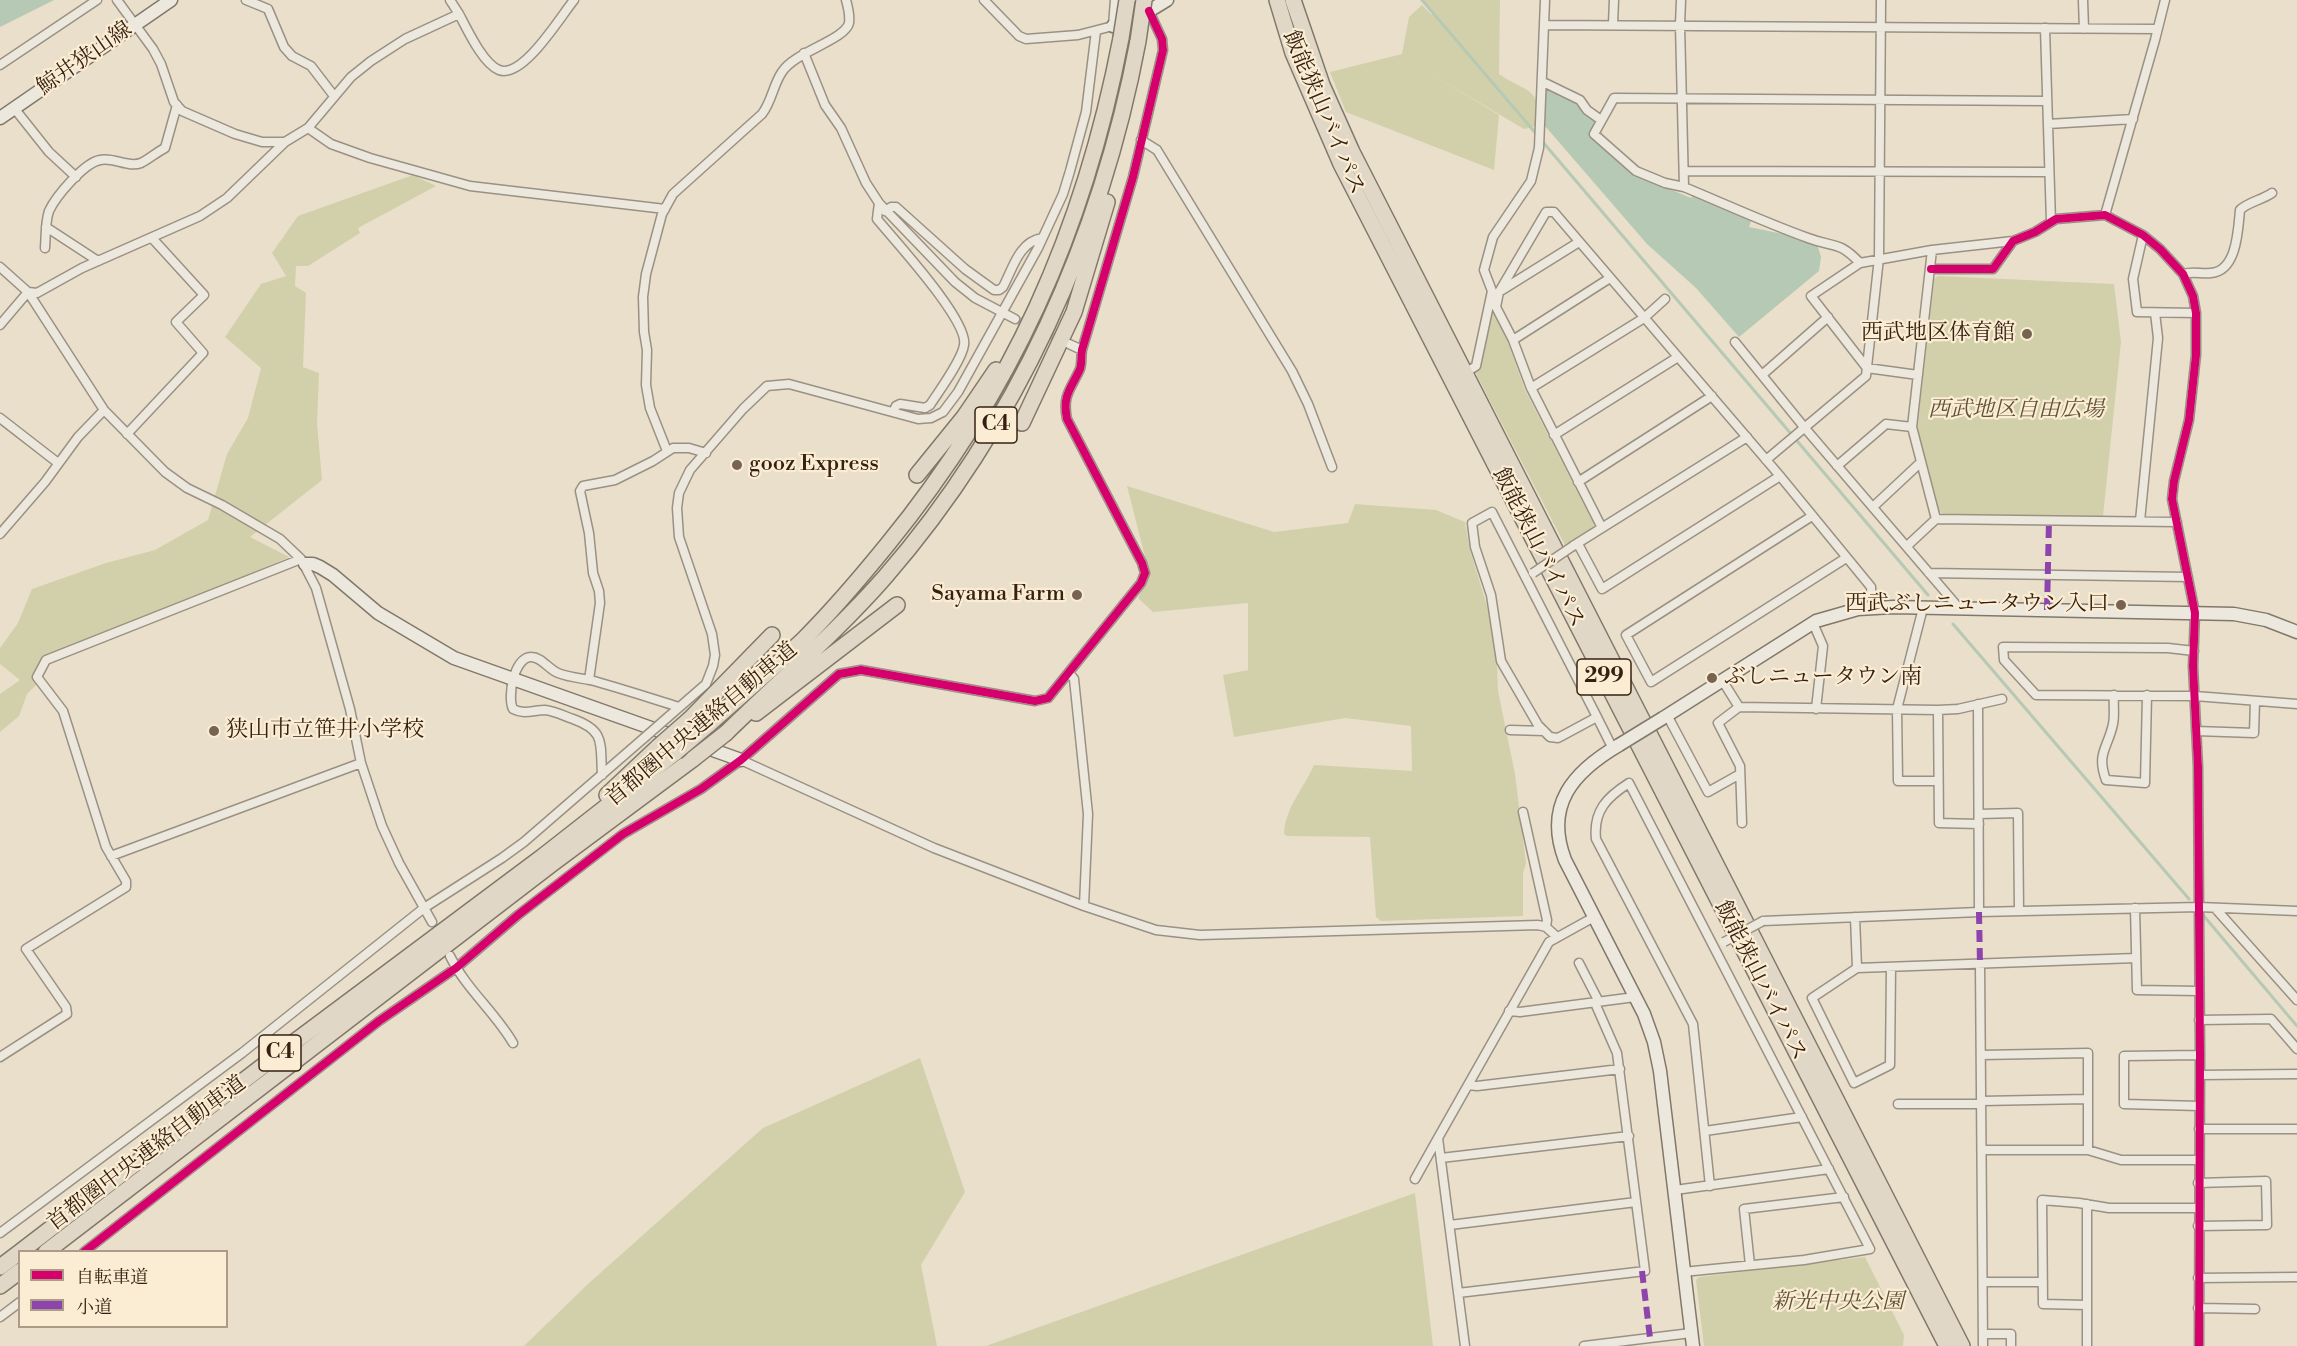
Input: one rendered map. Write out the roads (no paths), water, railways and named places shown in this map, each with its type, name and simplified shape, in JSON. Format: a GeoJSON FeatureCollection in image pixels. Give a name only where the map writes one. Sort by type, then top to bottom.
{"type":"FeatureCollection","features":[{"type":"Feature","properties":{"kind":"highway","name":"首都圏中央連絡自動車道"},"geometry":{"type":"LineString","coordinates":[[23,1250],[542,857],[676,752],[753,686],[811,631],[871,565],[929,491],[982,414],[1034,315],[1060,255],[1089,173],[1103,122],[1117,32],[1127,0]]}},
{"type":"Feature","properties":{"kind":"highway","name":"飯能狭山バイパス"},"geometry":{"type":"LineString","coordinates":[[1277,0],[1293,53],[1341,164],[1947,1346]]}},
{"type":"Feature","properties":{"kind":"highway","name":"飯能狭山バイパス"},"geometry":{"type":"LineString","coordinates":[[1293,0],[1322,85],[1344,133],[1962,1346]]}},
{"type":"Feature","properties":{"kind":"highway","name":"首都圏中央連絡自動車道"},"geometry":{"type":"LineString","coordinates":[[47,1250],[726,733],[823,642],[885,576],[945,501],[998,422],[1073,269],[1104,182],[1131,79],[1146,6]]}},
{"type":"Feature","properties":{"kind":"highway"},"geometry":{"type":"LineString","coordinates":[[1022,423],[1074,312],[1097,240],[1116,168],[1131,79]]}},
{"type":"Feature","properties":{"kind":"highway"},"geometry":{"type":"LineString","coordinates":[[916,475],[964,417],[993,375],[1060,255]]}},
{"type":"Feature","properties":{"kind":"highway"},"geometry":{"type":"LineString","coordinates":[[726,733],[773,702],[897,605]]}},
{"type":"Feature","properties":{"kind":"highway"},"geometry":{"type":"LineString","coordinates":[[542,857],[690,719],[772,635]]}},
{"type":"Feature","properties":{"kind":"highway","name":"首都圏中央連絡自動車道"},"geometry":{"type":"LineString","coordinates":[[0,1267],[18,1254]]}},
{"type":"Feature","properties":{"kind":"highway"},"geometry":{"type":"LineString","coordinates":[[0,1286],[18,1272]]}},
{"type":"Feature","properties":{"kind":"street"},"geometry":{"type":"LineString","coordinates":[[0,65],[97,0]]}},
{"type":"Feature","properties":{"kind":"street"},"geometry":{"type":"LineString","coordinates":[[117,0],[153,49],[161,64],[174,102],[182,111],[235,134],[262,142],[285,142]]}},
{"type":"Feature","properties":{"kind":"street","name":"鯨井狭山線"},"geometry":{"type":"LineString","coordinates":[[0,118],[171,0]]}},
{"type":"Feature","properties":{"kind":"street"},"geometry":{"type":"LineString","coordinates":[[246,0],[268,9],[284,47],[292,56],[311,66],[334,96]]}},
{"type":"Feature","properties":{"kind":"street"},"geometry":{"type":"LineString","coordinates":[[450,0],[476,45],[489,62],[498,70],[508,71],[521,64],[534,52],[573,0]]}},
{"type":"Feature","properties":{"kind":"street"},"geometry":{"type":"LineString","coordinates":[[667,451],[650,408],[646,385],[647,350],[643,297],[646,274],[664,209],[673,194],[757,119],[767,107],[782,71],[804,53],[845,32],[849,24],[846,0]]}},
{"type":"Feature","properties":{"kind":"street"},"geometry":{"type":"LineString","coordinates":[[984,0],[1019,36],[1026,39],[1078,35],[1096,31],[1117,32],[1146,6],[1167,0]]}},
{"type":"Feature","properties":{"kind":"street"},"geometry":{"type":"LineString","coordinates":[[1115,0],[1117,32]]}},
{"type":"Feature","properties":{"kind":"street"},"geometry":{"type":"LineString","coordinates":[[1465,373],[1476,366],[1492,291],[1484,270],[1493,237],[1531,181],[1539,145],[1545,0]]}},
{"type":"Feature","properties":{"kind":"street"},"geometry":{"type":"LineString","coordinates":[[1613,24],[1614,0]]}},
{"type":"Feature","properties":{"kind":"street"},"geometry":{"type":"LineString","coordinates":[[1681,0],[1684,187]]}},
{"type":"Feature","properties":{"kind":"street"},"geometry":{"type":"LineString","coordinates":[[1766,460],[1866,376],[1868,368],[1879,258],[1881,0]]}},
{"type":"Feature","properties":{"kind":"street"},"geometry":{"type":"LineString","coordinates":[[2083,0],[2084,29]]}},
{"type":"Feature","properties":{"kind":"street"},"geometry":{"type":"LineString","coordinates":[[2105,215],[2156,40],[2165,0]]}},
{"type":"Feature","properties":{"kind":"street"},"geometry":{"type":"LineString","coordinates":[[85,1250],[379,1021],[456,968],[518,915],[623,834],[701,789],[741,760],[839,674],[850,670],[861,670],[1035,701],[1048,698],[1070,674],[1141,584],[1145,573],[1142,563],[1066,419],[1064,406],[1067,392],[1081,367],[1082,350],[1133,177],[1163,50],[1162,39],[1146,6]]}},
{"type":"Feature","properties":{"kind":"street"},"geometry":{"type":"LineString","coordinates":[[28,292],[37,293],[98,261],[200,216],[227,198],[285,142],[308,128],[351,77],[371,61],[405,39],[459,14]]}},
{"type":"Feature","properties":{"kind":"street"},"geometry":{"type":"LineString","coordinates":[[1545,25],[2157,29]]}},
{"type":"Feature","properties":{"kind":"street"},"geometry":{"type":"LineString","coordinates":[[2045,28],[2051,222]]}},
{"type":"Feature","properties":{"kind":"street"},"geometry":{"type":"LineString","coordinates":[[0,1233],[242,1053],[424,908],[502,858],[706,684],[715,655],[712,634],[679,537],[677,523],[679,493],[690,470],[743,409],[767,386],[789,384],[918,419],[932,418],[943,412],[968,375],[1042,238],[1063,194],[1086,112],[1096,31]]}},
{"type":"Feature","properties":{"kind":"street"},"geometry":{"type":"LineString","coordinates":[[804,53],[825,105],[841,128],[866,183],[885,211],[955,282],[975,298],[1015,319]]}},
{"type":"Feature","properties":{"kind":"street"},"geometry":{"type":"LineString","coordinates":[[1543,82],[1580,100],[1587,110],[1601,120]]}},
{"type":"Feature","properties":{"kind":"street"},"geometry":{"type":"LineString","coordinates":[[1860,263],[1848,250],[1839,245],[1810,239],[1684,187],[1665,183],[1636,171],[1594,134],[1614,98],[2047,101]]}},
{"type":"Feature","properties":{"kind":"street"},"geometry":{"type":"LineString","coordinates":[[45,248],[46,227],[50,211],[57,198],[76,177],[91,163],[101,160],[140,163],[165,148],[177,105]]}},
{"type":"Feature","properties":{"kind":"street"},"geometry":{"type":"LineString","coordinates":[[14,108],[49,152],[76,177]]}},
{"type":"Feature","properties":{"kind":"street"},"geometry":{"type":"LineString","coordinates":[[2048,124],[2133,119]]}},
{"type":"Feature","properties":{"kind":"street"},"geometry":{"type":"LineString","coordinates":[[308,128],[332,144],[370,158],[470,186],[664,209]]}},
{"type":"Feature","properties":{"kind":"street"},"geometry":{"type":"LineString","coordinates":[[1141,140],[1157,150],[1292,371],[1308,404],[1332,467]]}},
{"type":"Feature","properties":{"kind":"street"},"geometry":{"type":"LineString","coordinates":[[1684,171],[2049,172]]}},
{"type":"Feature","properties":{"kind":"street"},"geometry":{"type":"LineString","coordinates":[[2183,274],[2191,271],[2211,273],[2222,270],[2230,260],[2236,243],[2240,210],[2272,193]]}},
{"type":"Feature","properties":{"kind":"street"},"geometry":{"type":"LineString","coordinates":[[879,203],[877,219],[948,306],[965,336],[963,349],[930,405],[925,408],[900,404],[896,405],[893,412]]}},
{"type":"Feature","properties":{"kind":"street"},"geometry":{"type":"LineString","coordinates":[[885,211],[896,207],[965,269],[994,290],[1003,287],[1023,248],[1033,240],[1042,238]]}},
{"type":"Feature","properties":{"kind":"street"},"geometry":{"type":"LineString","coordinates":[[1602,528],[1531,388],[1513,340],[1496,307],[1499,292],[1546,212],[1554,212],[1780,476],[1871,587],[1872,608]]}},
{"type":"Feature","properties":{"kind":"street"},"geometry":{"type":"LineString","coordinates":[[1918,375],[1868,368],[1810,296],[1860,263],[1932,250],[2013,241],[2035,232],[2056,219],[2105,215],[2143,235],[2160,249],[2183,274],[2193,296],[2196,313],[2194,384],[2189,420],[2174,481],[2172,499],[2195,613],[2200,1055],[2199,1346]]}},
{"type":"Feature","properties":{"kind":"street"},"geometry":{"type":"LineString","coordinates":[[46,227],[98,261]]}},
{"type":"Feature","properties":{"kind":"street"},"geometry":{"type":"LineString","coordinates":[[2143,235],[2133,279],[2137,312],[2196,313]]}},
{"type":"Feature","properties":{"kind":"street"},"geometry":{"type":"LineString","coordinates":[[127,434],[203,353],[176,322],[204,295],[152,238]]}},
{"type":"Feature","properties":{"kind":"street"},"geometry":{"type":"LineString","coordinates":[[1931,269],[1993,269],[2013,241]]}},
{"type":"Feature","properties":{"kind":"street"},"geometry":{"type":"LineString","coordinates":[[1499,292],[1579,242]]}},
{"type":"Feature","properties":{"kind":"street"},"geometry":{"type":"LineString","coordinates":[[1932,250],[1912,426],[1936,519]]}},
{"type":"Feature","properties":{"kind":"street"},"geometry":{"type":"LineString","coordinates":[[0,267],[28,292],[104,410],[165,472],[187,488],[222,505],[280,539],[303,562],[316,588],[350,709],[361,763],[382,826],[399,863],[432,922]]}},
{"type":"Feature","properties":{"kind":"street"},"geometry":{"type":"LineString","coordinates":[[1513,340],[1610,278]]}},
{"type":"Feature","properties":{"kind":"street"},"geometry":{"type":"LineString","coordinates":[[0,325],[28,292]]}},
{"type":"Feature","properties":{"kind":"street"},"geometry":{"type":"LineString","coordinates":[[1531,388],[1644,318],[1665,298]]}},
{"type":"Feature","properties":{"kind":"street"},"geometry":{"type":"LineString","coordinates":[[2140,521],[2158,338],[2155,312]]}},
{"type":"Feature","properties":{"kind":"street"},"geometry":{"type":"LineString","coordinates":[[1762,375],[1828,317]]}},
{"type":"Feature","properties":{"kind":"street"},"geometry":{"type":"LineString","coordinates":[[1735,342],[1802,429],[1874,506],[1959,608]]}},
{"type":"Feature","properties":{"kind":"street"},"geometry":{"type":"LineString","coordinates":[[1069,344],[1082,350]]}},
{"type":"Feature","properties":{"kind":"street"},"geometry":{"type":"LineString","coordinates":[[1554,435],[1678,357]]}},
{"type":"Feature","properties":{"kind":"street"},"geometry":{"type":"LineString","coordinates":[[1578,482],[1712,396]]}},
{"type":"Feature","properties":{"kind":"street"},"geometry":{"type":"LineString","coordinates":[[0,534],[45,482],[78,437],[104,410]]}},
{"type":"Feature","properties":{"kind":"street"},"geometry":{"type":"LineString","coordinates":[[0,418],[58,463]]}},
{"type":"Feature","properties":{"kind":"street"},"geometry":{"type":"LineString","coordinates":[[1838,466],[1886,424],[1912,426]]}},
{"type":"Feature","properties":{"kind":"street"},"geometry":{"type":"LineString","coordinates":[[1529,575],[1747,437]]}},
{"type":"Feature","properties":{"kind":"street"},"geometry":{"type":"LineString","coordinates":[[589,680],[600,603],[580,491],[583,486],[615,480],[673,448],[689,448],[706,453]]}},
{"type":"Feature","properties":{"kind":"street"},"geometry":{"type":"LineString","coordinates":[[1874,506],[1920,463]]}},
{"type":"Feature","properties":{"kind":"street"},"geometry":{"type":"LineString","coordinates":[[1576,545],[1602,589],[1780,476]]}},
{"type":"Feature","properties":{"kind":"street"},"geometry":{"type":"LineString","coordinates":[[1597,717],[1558,738],[1550,737],[1538,725],[1501,661],[1491,596],[1475,546],[1472,523],[1492,512],[1529,575],[1597,717],[1616,747]]}},
{"type":"Feature","properties":{"kind":"street"},"geometry":{"type":"LineString","coordinates":[[1812,516],[1626,635],[1651,682],[1846,558]]}},
{"type":"Feature","properties":{"kind":"street"},"geometry":{"type":"LineString","coordinates":[[1907,546],[1936,519],[2177,522]]}},
{"type":"Feature","properties":{"kind":"street"},"geometry":{"type":"LineString","coordinates":[[0,1058],[67,1014],[66,1007],[26,949],[126,887],[126,881],[106,847],[63,711],[37,677],[45,660],[303,562],[320,567],[385,618],[454,658],[741,760],[934,848],[1084,906],[1155,930],[1183,934],[1538,925],[1546,927],[1557,937]]}},
{"type":"Feature","properties":{"kind":"street"},"geometry":{"type":"LineString","coordinates":[[1929,573],[2188,577]]}},
{"type":"Feature","properties":{"kind":"street"},"geometry":{"type":"LineString","coordinates":[[1693,1346],[1658,1058],[1649,1027],[1561,849],[1559,816],[1565,794],[1576,777],[1616,747],[1813,623],[1844,611],[1872,608],[1959,608],[2195,613],[2252,616],[2297,632]]}},
{"type":"Feature","properties":{"kind":"street"},"geometry":{"type":"LineString","coordinates":[[1923,608],[1897,709],[1898,781],[1938,782]]}},
{"type":"Feature","properties":{"kind":"street"},"geometry":{"type":"LineString","coordinates":[[1813,623],[1823,646],[1816,709]]}},
{"type":"Feature","properties":{"kind":"street"},"geometry":{"type":"LineString","coordinates":[[2194,651],[2168,648],[2003,647],[2004,660],[2036,695],[2195,696],[2297,704]]}},
{"type":"Feature","properties":{"kind":"street"},"geometry":{"type":"LineString","coordinates":[[602,775],[596,730],[553,711],[519,712],[513,708],[510,695],[519,664],[526,658],[533,657],[560,674],[589,680],[679,707]]}},
{"type":"Feature","properties":{"kind":"street"},"geometry":{"type":"LineString","coordinates":[[1070,674],[1074,679],[1088,814],[1084,906]]}},
{"type":"Feature","properties":{"kind":"street"},"geometry":{"type":"LineString","coordinates":[[1722,680],[1739,707]]}},
{"type":"Feature","properties":{"kind":"street"},"geometry":{"type":"LineString","coordinates":[[2114,695],[2113,725],[2103,748],[2102,769],[2106,780],[2145,783],[2147,695]]}},
{"type":"Feature","properties":{"kind":"street"},"geometry":{"type":"LineString","coordinates":[[1742,823],[1738,758],[1718,723],[1739,707],[1938,710],[1958,709],[2002,699]]}},
{"type":"Feature","properties":{"kind":"street"},"geometry":{"type":"LineString","coordinates":[[2196,730],[2254,733],[2255,701]]}},
{"type":"Feature","properties":{"kind":"street"},"geometry":{"type":"LineString","coordinates":[[1978,704],[1979,912]]}},
{"type":"Feature","properties":{"kind":"street"},"geometry":{"type":"LineString","coordinates":[[1938,710],[1939,823],[1979,825]]}},
{"type":"Feature","properties":{"kind":"street"},"geometry":{"type":"LineString","coordinates":[[1665,717],[1708,792],[1740,774]]}},
{"type":"Feature","properties":{"kind":"street"},"geometry":{"type":"LineString","coordinates":[[1510,730],[1544,730]]}},
{"type":"Feature","properties":{"kind":"street"},"geometry":{"type":"LineString","coordinates":[[111,856],[361,763]]}},
{"type":"Feature","properties":{"kind":"street"},"geometry":{"type":"LineString","coordinates":[[1683,1272],[1804,1260],[1870,1249],[1629,783],[1612,794],[1599,810],[1594,828],[1596,839],[1693,1024],[1710,1186]]}},
{"type":"Feature","properties":{"kind":"street"},"geometry":{"type":"LineString","coordinates":[[1523,812],[1547,920],[1546,927]]}},
{"type":"Feature","properties":{"kind":"street"},"geometry":{"type":"LineString","coordinates":[[1979,814],[2018,813],[2019,911]]}},
{"type":"Feature","properties":{"kind":"street"},"geometry":{"type":"LineString","coordinates":[[1715,950],[1724,942],[1763,921],[2135,908],[2199,907],[2297,911]]}},
{"type":"Feature","properties":{"kind":"street"},"geometry":{"type":"LineString","coordinates":[[2135,908],[2137,990],[2199,991]]}},
{"type":"Feature","properties":{"kind":"street"},"geometry":{"type":"LineString","coordinates":[[2215,908],[2297,1000]]}},
{"type":"Feature","properties":{"kind":"street"},"geometry":{"type":"LineString","coordinates":[[1415,1179],[1549,942],[1594,917]]}},
{"type":"Feature","properties":{"kind":"street"},"geometry":{"type":"LineString","coordinates":[[1855,917],[1857,968]]}},
{"type":"Feature","properties":{"kind":"street"},"geometry":{"type":"LineString","coordinates":[[450,956],[476,996],[502,1024],[513,1043]]}},
{"type":"Feature","properties":{"kind":"street"},"geometry":{"type":"LineString","coordinates":[[1891,967],[1890,1065],[1854,1083],[1812,998],[1857,968],[2136,958]]}},
{"type":"Feature","properties":{"kind":"street"},"geometry":{"type":"LineString","coordinates":[[1458,1293],[1645,1271],[1617,1053],[1579,963]]}},
{"type":"Feature","properties":{"kind":"street"},"geometry":{"type":"LineString","coordinates":[[1980,964],[1983,1346]]}},
{"type":"Feature","properties":{"kind":"street"},"geometry":{"type":"LineString","coordinates":[[1509,1011],[1520,1012],[1635,997]]}},
{"type":"Feature","properties":{"kind":"street"},"geometry":{"type":"LineString","coordinates":[[2199,1020],[2271,1019],[2297,1049]]}},
{"type":"Feature","properties":{"kind":"street"},"geometry":{"type":"LineString","coordinates":[[1981,1055],[2088,1053],[2088,1150]]}},
{"type":"Feature","properties":{"kind":"street"},"geometry":{"type":"LineString","coordinates":[[2199,1106],[2124,1104],[2124,1056],[2200,1055]]}},
{"type":"Feature","properties":{"kind":"street"},"geometry":{"type":"LineString","coordinates":[[1468,1085],[1477,1086],[1620,1068]]}},
{"type":"Feature","properties":{"kind":"street"},"geometry":{"type":"LineString","coordinates":[[2200,1075],[2297,1074]]}},
{"type":"Feature","properties":{"kind":"street"},"geometry":{"type":"LineString","coordinates":[[1898,1104],[2088,1099]]}},
{"type":"Feature","properties":{"kind":"street"},"geometry":{"type":"LineString","coordinates":[[1705,1131],[1802,1117]]}},
{"type":"Feature","properties":{"kind":"street"},"geometry":{"type":"LineString","coordinates":[[2199,1129],[2297,1129]]}},
{"type":"Feature","properties":{"kind":"street"},"geometry":{"type":"LineString","coordinates":[[1442,1158],[1629,1136]]}},
{"type":"Feature","properties":{"kind":"street"},"geometry":{"type":"LineString","coordinates":[[1438,1138],[1465,1346]]}},
{"type":"Feature","properties":{"kind":"street"},"geometry":{"type":"LineString","coordinates":[[1982,1150],[2088,1150],[2121,1160],[2198,1160]]}},
{"type":"Feature","properties":{"kind":"street"},"geometry":{"type":"LineString","coordinates":[[1675,1190],[1829,1169]]}},
{"type":"Feature","properties":{"kind":"street"},"geometry":{"type":"LineString","coordinates":[[2198,1183],[2266,1181],[2266,1225],[2198,1226]]}},
{"type":"Feature","properties":{"kind":"street"},"geometry":{"type":"LineString","coordinates":[[1750,1265],[1744,1209],[1844,1197]]}},
{"type":"Feature","properties":{"kind":"street"},"geometry":{"type":"LineString","coordinates":[[2087,1305],[2043,1304],[2042,1200],[2109,1208],[2198,1208]]}},
{"type":"Feature","properties":{"kind":"street"},"geometry":{"type":"LineString","coordinates":[[1450,1226],[1636,1202]]}},
{"type":"Feature","properties":{"kind":"street"},"geometry":{"type":"LineString","coordinates":[[2087,1204],[2087,1346]]}},
{"type":"Feature","properties":{"kind":"street"},"geometry":{"type":"LineString","coordinates":[[2198,1278],[2297,1277]]}},
{"type":"Feature","properties":{"kind":"street"},"geometry":{"type":"LineString","coordinates":[[1983,1282],[2043,1282]]}},
{"type":"Feature","properties":{"kind":"street"},"geometry":{"type":"LineString","coordinates":[[0,1317],[18,1304]]}},
{"type":"Feature","properties":{"kind":"street"},"geometry":{"type":"LineString","coordinates":[[2198,1308],[2255,1309]]}},
{"type":"Feature","properties":{"kind":"street"},"geometry":{"type":"LineString","coordinates":[[1584,1346],[1654,1342],[1691,1333]]}},
{"type":"Feature","properties":{"kind":"street"},"geometry":{"type":"LineString","coordinates":[[1983,1334],[2011,1334],[2011,1346]]}},
{"type":"Feature","properties":{"kind":"waterway"},"geometry":{"type":"LineString","coordinates":[[1422,0],[1538,136]]}},
{"type":"Feature","properties":{"kind":"waterway"},"geometry":{"type":"LineString","coordinates":[[1542,141],[1928,595]]}},
{"type":"Feature","properties":{"kind":"waterway"},"geometry":{"type":"LineString","coordinates":[[1953,624],[2189,899]]}},
{"type":"Feature","properties":{"kind":"waterway"},"geometry":{"type":"LineString","coordinates":[[2203,915],[2297,1026]]}},
{"type":"Feature","properties":{"kind":"tunnel"},"geometry":{"type":"LineString","coordinates":[[1015,319],[1063,341]]}},
{"type":"Feature","properties":{"kind":"place","name":"西武地区体育館"},"geometry":{"type":"Point","coordinates":[2027,334]}},
{"type":"Feature","properties":{"kind":"place","name":"gooz Express"},"geometry":{"type":"Point","coordinates":[737,465]}},
{"type":"Feature","properties":{"kind":"place","name":"Sayama Farm"},"geometry":{"type":"Point","coordinates":[1077,595]}},
{"type":"Feature","properties":{"kind":"place","name":"西武ぶしニュータウン入口"},"geometry":{"type":"Point","coordinates":[2121,605]}},
{"type":"Feature","properties":{"kind":"place","name":"ぶしニュータウン南"},"geometry":{"type":"Point","coordinates":[1712,678]}},
{"type":"Feature","properties":{"kind":"place","name":"狭山市立笹井小学校"},"geometry":{"type":"Point","coordinates":[214,731]}},
{"type":"Feature","properties":{"kind":"park label","name":"西武地区自由広場"},"geometry":{"type":"Point","coordinates":[2016,411]}},
{"type":"Feature","properties":{"kind":"park label","name":"新光中央公園"},"geometry":{"type":"Point","coordinates":[1838,1303]}}]}
